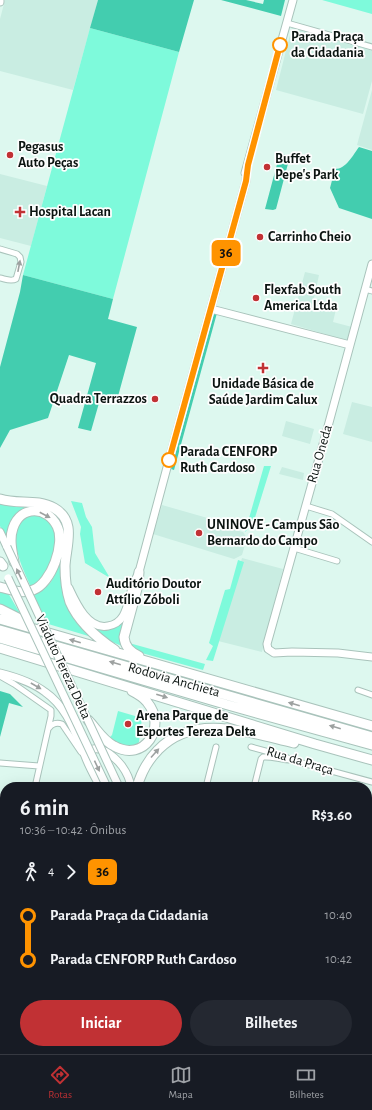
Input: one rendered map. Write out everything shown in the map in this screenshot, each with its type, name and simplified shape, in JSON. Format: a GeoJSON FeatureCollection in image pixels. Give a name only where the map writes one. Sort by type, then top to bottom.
{"type":"FeatureCollection","features":[{"type":"Feature","properties":{"kind":"highway"},"geometry":{"type":"LineString","coordinates":[[0,499],[43,504],[54,508],[62,515],[68,528],[69,539],[66,562],[66,581],[70,601],[80,618],[97,637],[122,654]]}},
{"type":"Feature","properties":{"kind":"highway"},"geometry":{"type":"LineString","coordinates":[[14,562],[9,543],[18,519],[31,502]]}},
{"type":"Feature","properties":{"kind":"highway"},"geometry":{"type":"LineString","coordinates":[[0,587],[24,592],[36,589],[42,585],[48,577],[56,556],[60,541],[60,534],[59,528],[54,520],[38,511],[31,511],[22,515]]}},
{"type":"Feature","properties":{"kind":"highway"},"geometry":{"type":"LineString","coordinates":[[139,572],[138,585],[125,631],[124,640],[131,652],[156,664]]}},
{"type":"Feature","properties":{"kind":"highway"},"geometry":{"type":"LineString","coordinates":[[0,610],[45,632]]}},
{"type":"Feature","properties":{"kind":"highway"},"geometry":{"type":"LineString","coordinates":[[0,619],[372,726]]}},
{"type":"Feature","properties":{"kind":"highway","name":"Rodovia Anchieta"},"geometry":{"type":"LineString","coordinates":[[0,630],[372,738]]}},
{"type":"Feature","properties":{"kind":"highway","name":"Rodovia Anchieta"},"geometry":{"type":"LineString","coordinates":[[0,638],[228,705],[372,745]]}},
{"type":"Feature","properties":{"kind":"highway"},"geometry":{"type":"LineString","coordinates":[[0,648],[372,760]]}},
{"type":"Feature","properties":{"kind":"highway"},"geometry":{"type":"LineString","coordinates":[[86,718],[107,741],[120,749],[132,750],[146,744],[155,728],[154,714],[151,707],[141,696],[121,684]]}},
{"type":"Feature","properties":{"kind":"highway"},"geometry":{"type":"LineString","coordinates":[[178,702],[281,723],[323,735],[352,740]]}},
{"type":"Feature","properties":{"kind":"highway"},"geometry":{"type":"LineString","coordinates":[[139,782],[145,766],[162,745],[178,736],[196,729],[222,728],[243,731],[295,743],[315,744]]}},
{"type":"Feature","properties":{"kind":"street"},"geometry":{"type":"LineString","coordinates":[[66,581],[87,618],[96,624],[105,626],[113,624],[122,617],[126,610],[139,572],[210,305],[246,181],[247,169],[293,0]]}},
{"type":"Feature","properties":{"kind":"street"},"geometry":{"type":"LineString","coordinates":[[286,23],[372,47]]}},
{"type":"Feature","properties":{"kind":"street"},"geometry":{"type":"LineString","coordinates":[[0,250],[17,254],[20,257],[21,262],[15,280],[10,281],[0,278]]}},
{"type":"Feature","properties":{"kind":"street","name":"Rua Oneda"},"geometry":{"type":"LineString","coordinates":[[372,264],[368,290],[350,345],[267,644],[268,649],[274,653],[338,653],[372,657]]}},
{"type":"Feature","properties":{"kind":"street"},"geometry":{"type":"LineString","coordinates":[[210,305],[350,345]]}},
{"type":"Feature","properties":{"kind":"street"},"geometry":{"type":"LineString","coordinates":[[306,506],[332,514],[372,542]]}},
{"type":"Feature","properties":{"kind":"street"},"geometry":{"type":"LineString","coordinates":[[0,532],[9,543]]}},
{"type":"Feature","properties":{"kind":"street"},"geometry":{"type":"LineString","coordinates":[[294,548],[337,561]]}},
{"type":"Feature","properties":{"kind":"street","name":"Viaduto Tereza Delta"},"geometry":{"type":"LineString","coordinates":[[14,562],[117,782]]}},
{"type":"Feature","properties":{"kind":"street","name":"Viaduto Tereza Delta"},"geometry":{"type":"LineString","coordinates":[[1,563],[105,782]]}},
{"type":"Feature","properties":{"kind":"street"},"geometry":{"type":"LineString","coordinates":[[0,673],[33,684],[55,700],[69,720],[98,782]]}},
{"type":"Feature","properties":{"kind":"street"},"geometry":{"type":"LineString","coordinates":[[0,676],[50,709],[52,714],[36,782]]}},
{"type":"Feature","properties":{"kind":"street"},"geometry":{"type":"LineString","coordinates":[[358,690],[372,695]]}},
{"type":"Feature","properties":{"kind":"street"},"geometry":{"type":"LineString","coordinates":[[48,729],[54,723],[62,724],[86,758]]}},
{"type":"Feature","properties":{"kind":"street"},"geometry":{"type":"LineString","coordinates":[[207,782],[216,747]]}},
{"type":"Feature","properties":{"kind":"street","name":"Rua da Praça"},"geometry":{"type":"LineString","coordinates":[[251,747],[284,756],[291,760],[372,782]]}},
{"type":"Feature","properties":{"kind":"street"},"geometry":{"type":"LineString","coordinates":[[86,758],[88,752],[94,749],[108,752],[122,766],[127,773],[130,782]]}},
{"type":"Feature","properties":{"kind":"street"},"geometry":{"type":"LineString","coordinates":[[255,782],[261,759],[263,757],[268,756],[283,760],[291,760]]}},
{"type":"Feature","properties":{"kind":"street"},"geometry":{"type":"LineString","coordinates":[[0,763],[39,766]]}},
{"type":"Feature","properties":{"kind":"street"},"geometry":{"type":"LineString","coordinates":[[372,834],[372,842]]}},
{"type":"Feature","properties":{"kind":"shaded area"},"geometry":{"type":"Polygon","coordinates":[[[5,0],[98,0],[73,90],[0,71],[0,19],[5,0]]]}},
{"type":"Feature","properties":{"kind":"shaded area"},"geometry":{"type":"Polygon","coordinates":[[[292,27],[372,49],[372,81],[363,114],[276,90],[292,27]]]}},
{"type":"Feature","properties":{"kind":"shaded area"},"geometry":{"type":"Polygon","coordinates":[[[372,90],[372,150],[357,145],[372,90]]]}},
{"type":"Feature","properties":{"kind":"shaded area","name":"Hospital Lacan"},"geometry":{"type":"Polygon","coordinates":[[[0,174],[47,186],[31,246],[0,238],[0,174]]]}},
{"type":"Feature","properties":{"kind":"shaded area"},"geometry":{"type":"Polygon","coordinates":[[[305,272],[319,275],[314,298],[337,305],[333,322],[352,327],[348,339],[345,340],[291,324],[305,272]]]}},
{"type":"Feature","properties":{"kind":"shaded area"},"geometry":{"type":"Polygon","coordinates":[[[352,402],[372,407],[372,442],[343,434],[352,402]]]}},
{"type":"Feature","properties":{"kind":"shaded area"},"geometry":{"type":"Polygon","coordinates":[[[286,421],[314,429],[310,444],[282,436],[286,421]]]}},
{"type":"Feature","properties":{"kind":"shaded area"},"geometry":{"type":"Polygon","coordinates":[[[282,467],[304,473],[303,480],[279,474],[282,467]]]}},
{"type":"Feature","properties":{"kind":"shaded area","name":"UNINOVE - Campus São Bernardo do Campo"},"geometry":{"type":"Polygon","coordinates":[[[162,505],[211,519],[214,524],[243,532],[247,538],[242,555],[234,559],[153,534],[162,505]]]}},
{"type":"Feature","properties":{"kind":"shaded area"},"geometry":{"type":"Polygon","coordinates":[[[242,558],[283,569],[262,652],[218,641],[242,558]]]}},
{"type":"Feature","properties":{"kind":"green space"},"geometry":{"type":"Polygon","coordinates":[[[98,0],[194,0],[179,52],[90,28],[98,0]]]}},
{"type":"Feature","properties":{"kind":"green space"},"geometry":{"type":"Polygon","coordinates":[[[221,0],[246,0],[263,4],[264,0],[285,0],[281,16],[221,0]]]}},
{"type":"Feature","properties":{"kind":"green space"},"geometry":{"type":"Polygon","coordinates":[[[322,0],[372,0],[372,14],[322,0]]]}},
{"type":"Feature","properties":{"kind":"green space"},"geometry":{"type":"Polygon","coordinates":[[[90,28],[179,52],[113,299],[23,275],[90,28]]]}},
{"type":"Feature","properties":{"kind":"green space"},"geometry":{"type":"Polygon","coordinates":[[[359,147],[372,151],[372,219],[339,208],[330,188],[335,169],[343,167],[359,147]]]}},
{"type":"Feature","properties":{"kind":"green space"},"geometry":{"type":"Polygon","coordinates":[[[280,153],[290,156],[276,209],[265,209],[280,153]]]}},
{"type":"Feature","properties":{"kind":"green space"},"geometry":{"type":"Polygon","coordinates":[[[23,275],[113,299],[108,319],[137,327],[117,400],[101,396],[91,431],[78,428],[96,363],[69,355],[48,418],[10,430],[0,448],[0,367],[20,292],[23,275]]]}},
{"type":"Feature","properties":{"kind":"green space"},"geometry":{"type":"Polygon","coordinates":[[[214,312],[217,313],[174,470],[171,469],[214,312]]]}},
{"type":"Feature","properties":{"kind":"green space"},"geometry":{"type":"Polygon","coordinates":[[[264,466],[271,466],[253,524],[245,532],[264,466]]]}},
{"type":"Feature","properties":{"kind":"green space"},"geometry":{"type":"Polygon","coordinates":[[[71,501],[82,503],[86,517],[92,527],[95,553],[110,578],[85,563],[80,534],[81,527],[71,501]]]}},
{"type":"Feature","properties":{"kind":"green space"},"geometry":{"type":"Polygon","coordinates":[[[0,502],[26,506],[16,517],[5,538],[0,526],[0,502]]]}},
{"type":"Feature","properties":{"kind":"green space"},"geometry":{"type":"Polygon","coordinates":[[[33,504],[54,510],[64,522],[68,532],[63,569],[63,581],[66,594],[75,615],[95,638],[45,623],[33,594],[44,589],[54,577],[63,548],[65,531],[58,518],[41,508],[32,508],[33,504]]]}},
{"type":"Feature","properties":{"kind":"green space"},"geometry":{"type":"Polygon","coordinates":[[[36,515],[47,517],[58,536],[47,577],[31,587],[17,550],[16,531],[20,523],[27,517],[36,515]]]}},
{"type":"Feature","properties":{"kind":"green space"},"geometry":{"type":"Polygon","coordinates":[[[238,560],[244,562],[213,661],[206,660],[213,646],[209,643],[225,590],[230,589],[238,560]]]}},
{"type":"Feature","properties":{"kind":"green space"},"geometry":{"type":"Polygon","coordinates":[[[0,590],[8,593],[21,615],[0,605],[0,590]]]}},
{"type":"Feature","properties":{"kind":"green space"},"geometry":{"type":"Polygon","coordinates":[[[127,618],[122,646],[107,640],[92,626],[107,629],[119,625],[127,618]]]}},
{"type":"Feature","properties":{"kind":"green space"},"geometry":{"type":"Polygon","coordinates":[[[129,643],[205,664],[203,670],[131,650],[129,643]]]}},
{"type":"Feature","properties":{"kind":"green space"},"geometry":{"type":"Polygon","coordinates":[[[0,691],[10,694],[23,707],[9,703],[0,737],[0,691]]]}},
{"type":"Feature","properties":{"kind":"green space","name":"Arena Parque de Esportes Tereza Delta"},"geometry":{"type":"Polygon","coordinates":[[[118,711],[142,718],[139,742],[135,746],[123,746],[109,738],[112,735],[118,711]]]}},
{"type":"Feature","properties":{"kind":"bus line","name":"36"},"geometry":{"type":"LineString","coordinates":[[169,460],[228,244],[240,206],[246,181],[247,169],[280,45]]}},
{"type":"Feature","properties":{"kind":"place","name":"Parada Praça da Cidadania"},"geometry":{"type":"Point","coordinates":[280,45]}},
{"type":"Feature","properties":{"kind":"place","name":"Pegasus Auto Peças"},"geometry":{"type":"Point","coordinates":[10,155]}},
{"type":"Feature","properties":{"kind":"place","name":"Buffet Pepe's Park"},"geometry":{"type":"Point","coordinates":[267,167]}},
{"type":"Feature","properties":{"kind":"place","name":"Hospital Lacan"},"geometry":{"type":"Point","coordinates":[20,212]}},
{"type":"Feature","properties":{"kind":"place","name":"Carrinho Cheio"},"geometry":{"type":"Point","coordinates":[260,237]}},
{"type":"Feature","properties":{"kind":"place","name":"Flexfab South America Ltda"},"geometry":{"type":"Point","coordinates":[256,298]}},
{"type":"Feature","properties":{"kind":"place","name":"Unidade Básica de Saúde Jardim Calux"},"geometry":{"type":"Point","coordinates":[263,368]}},
{"type":"Feature","properties":{"kind":"place","name":"Quadra Terrazzos"},"geometry":{"type":"Point","coordinates":[155,399]}},
{"type":"Feature","properties":{"kind":"place","name":"Parada CENFORP Ruth Cardoso"},"geometry":{"type":"Point","coordinates":[169,460]}},
{"type":"Feature","properties":{"kind":"place","name":"UNINOVE - Campus São Bernardo do Campo"},"geometry":{"type":"Point","coordinates":[199,533]}},
{"type":"Feature","properties":{"kind":"place","name":"Auditório Doutor Attílio Zóboli"},"geometry":{"type":"Point","coordinates":[98,592]}},
{"type":"Feature","properties":{"kind":"place","name":"Arena Parque de Esportes Tereza Delta"},"geometry":{"type":"Point","coordinates":[128,724]}}]}
